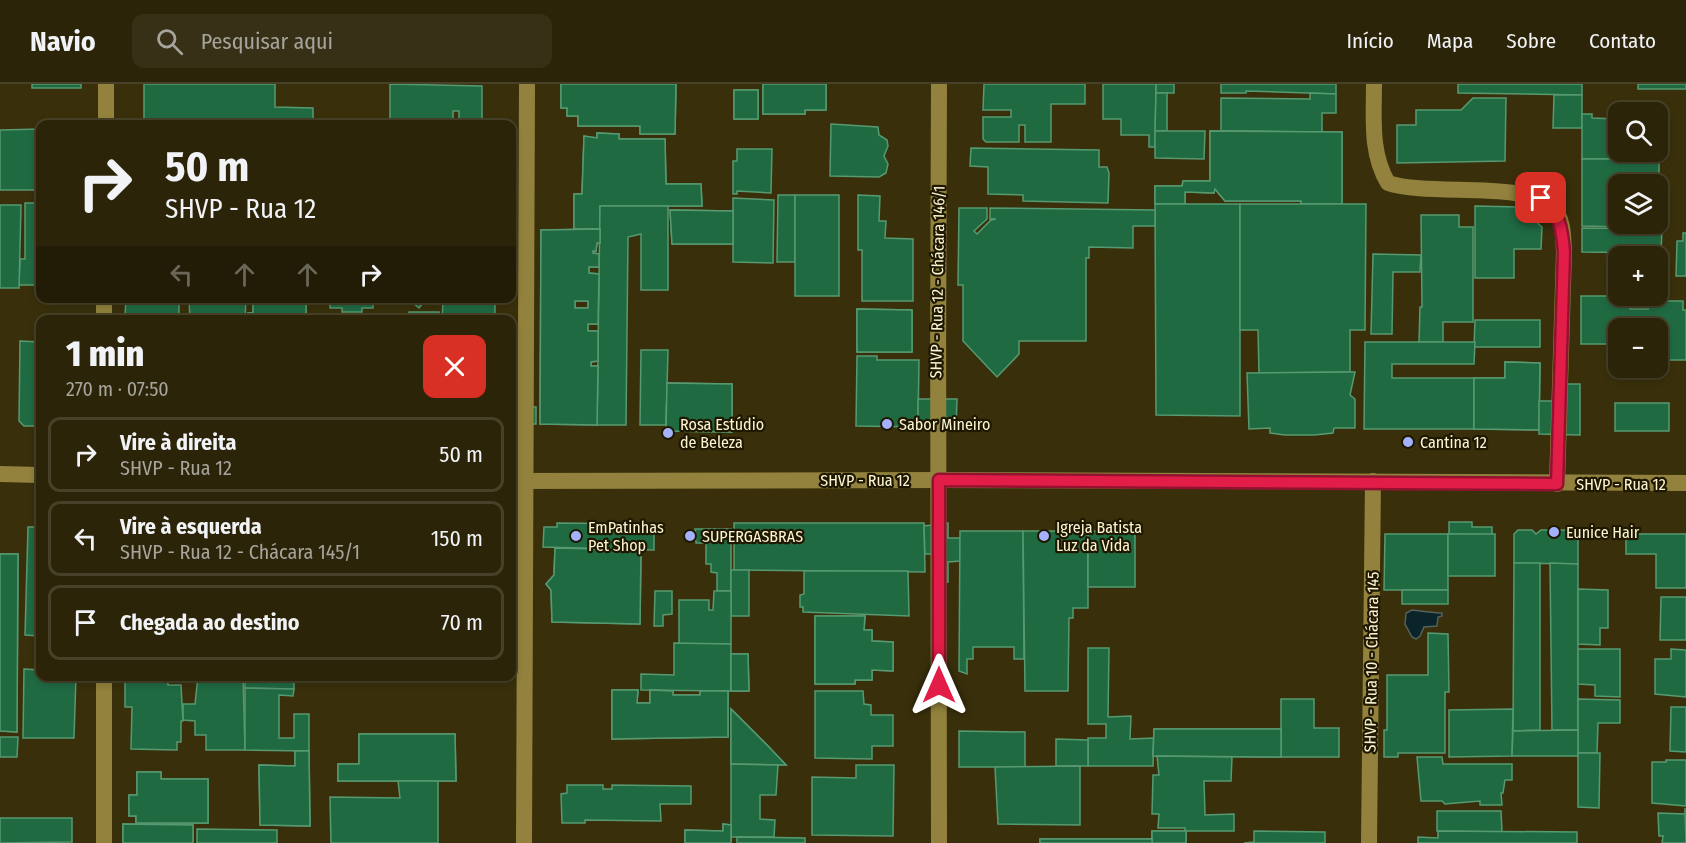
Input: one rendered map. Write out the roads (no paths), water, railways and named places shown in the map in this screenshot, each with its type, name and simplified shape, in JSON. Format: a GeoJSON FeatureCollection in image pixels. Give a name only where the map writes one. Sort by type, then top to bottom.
{"type":"FeatureCollection","features":[{"type":"Feature","properties":{"kind":"street"},"geometry":{"type":"LineString","coordinates":[[106,84],[106,120]]}},
{"type":"Feature","properties":{"kind":"street"},"geometry":{"type":"LineString","coordinates":[[524,843],[518,481],[527,84]]}},
{"type":"Feature","properties":{"kind":"street","name":"SHVP - Rua 12 - Chácara 146/1"},"geometry":{"type":"LineString","coordinates":[[939,84],[936,400],[939,480],[939,843]]}},
{"type":"Feature","properties":{"kind":"street"},"geometry":{"type":"LineString","coordinates":[[1374,84],[1374,132],[1378,159],[1388,183],[1422,189],[1515,193],[1541,198],[1555,209],[1562,225],[1564,252],[1557,484]]}},
{"type":"Feature","properties":{"kind":"street"},"geometry":{"type":"LineString","coordinates":[[0,474],[36,475]]}},
{"type":"Feature","properties":{"kind":"street","name":"SHVP - Rua 12"},"geometry":{"type":"LineString","coordinates":[[518,481],[1686,483]]}},
{"type":"Feature","properties":{"kind":"street","name":"SHVP - Rua 10 - Chácara 145"},"geometry":{"type":"LineString","coordinates":[[1369,843],[1373,481]]}},
{"type":"Feature","properties":{"kind":"street"},"geometry":{"type":"LineString","coordinates":[[104,681],[104,843]]}},
{"type":"Feature","properties":{"kind":"water"},"geometry":{"type":"Polygon","coordinates":[[[1412,610],[1442,613],[1442,616],[1438,617],[1437,626],[1424,627],[1416,639],[1412,637],[1405,624],[1406,613],[1412,610]]]}},
{"type":"Feature","properties":{"kind":"place","name":"Sabor Mineiro"},"geometry":{"type":"Point","coordinates":[887,424]}},
{"type":"Feature","properties":{"kind":"place","name":"Rosa Estúdio de Beleza"},"geometry":{"type":"Point","coordinates":[668,433]}},
{"type":"Feature","properties":{"kind":"place","name":"Cantina 12"},"geometry":{"type":"Point","coordinates":[1408,442]}},
{"type":"Feature","properties":{"kind":"place","name":"Eunice Hair"},"geometry":{"type":"Point","coordinates":[1554,532]}},
{"type":"Feature","properties":{"kind":"place","name":"EmPatinhas Pet Shop"},"geometry":{"type":"Point","coordinates":[576,536]}},
{"type":"Feature","properties":{"kind":"place","name":"SUPERGASBRAS"},"geometry":{"type":"Point","coordinates":[690,536]}},
{"type":"Feature","properties":{"kind":"place","name":"Igreja Batista Luz da Vida"},"geometry":{"type":"Point","coordinates":[1044,536]}}]}
